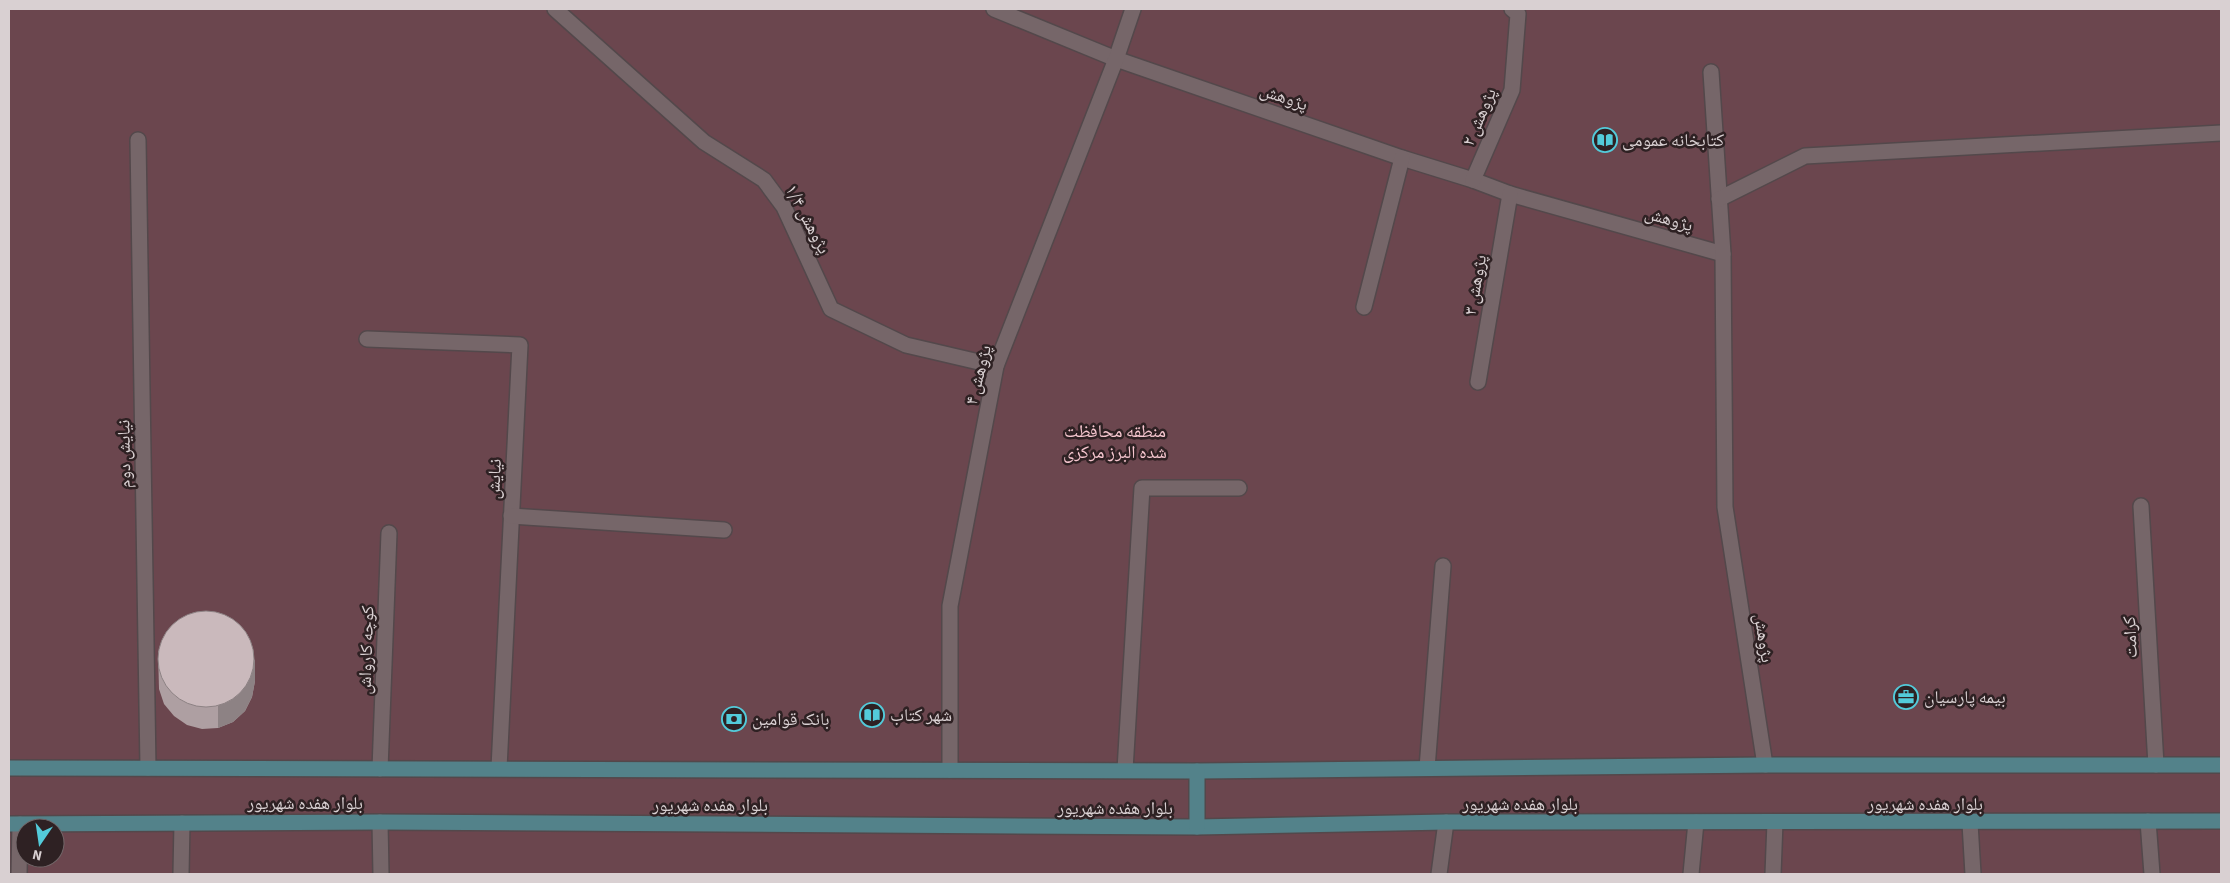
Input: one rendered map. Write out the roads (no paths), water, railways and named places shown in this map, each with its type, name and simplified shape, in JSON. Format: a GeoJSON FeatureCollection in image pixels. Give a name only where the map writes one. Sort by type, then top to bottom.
{"type":"FeatureCollection","features":[{"type":"Feature","properties":{"kind":"main road","name":"بلوار هفده شهریور"},"geometry":{"type":"LineString","coordinates":[[9,768],[1197,771],[1765,765],[2221,765]]}},
{"type":"Feature","properties":{"kind":"main road"},"geometry":{"type":"LineString","coordinates":[[1197,771],[1197,827]]}},
{"type":"Feature","properties":{"kind":"main road","name":"بلوار هفده شهریور"},"geometry":{"type":"LineString","coordinates":[[14,824],[380,822],[1197,827],[1446,822],[1970,823],[2221,821]]}},
{"type":"Feature","properties":{"kind":"street","name":"پژوهش ۱/۴"},"geometry":{"type":"LineString","coordinates":[[555,9],[704,142],[764,180],[784,208],[832,309],[906,345],[996,366]]}},
{"type":"Feature","properties":{"kind":"street","name":"پژوهش"},"geometry":{"type":"LineString","coordinates":[[994,9],[1116,59],[1402,158],[1473,180],[1510,194],[1723,254],[1726,507],[1765,765]]}},
{"type":"Feature","properties":{"kind":"street","name":"پژوهش ۴"},"geometry":{"type":"LineString","coordinates":[[950,770],[950,606],[996,366],[1116,59],[1133,9]]}},
{"type":"Feature","properties":{"kind":"street","name":"پژوهش ۲"},"geometry":{"type":"LineString","coordinates":[[1473,180],[1512,90],[1518,14],[1512,9]]}},
{"type":"Feature","properties":{"kind":"street"},"geometry":{"type":"LineString","coordinates":[[1711,72],[1723,254]]}},
{"type":"Feature","properties":{"kind":"street"},"geometry":{"type":"LineString","coordinates":[[1720,198],[1805,156],[2221,133]]}},
{"type":"Feature","properties":{"kind":"street","name":"نیایش دوم"},"geometry":{"type":"LineString","coordinates":[[138,140],[148,768]]}},
{"type":"Feature","properties":{"kind":"street"},"geometry":{"type":"LineString","coordinates":[[1364,307],[1402,158]]}},
{"type":"Feature","properties":{"kind":"street","name":"پژوهش ۳"},"geometry":{"type":"LineString","coordinates":[[1478,382],[1510,194]]}},
{"type":"Feature","properties":{"kind":"street","name":"نیایش"},"geometry":{"type":"LineString","coordinates":[[366,338],[520,345],[500,768]]}},
{"type":"Feature","properties":{"kind":"street"},"geometry":{"type":"LineString","coordinates":[[1125,770],[1142,488],[1238,488]]}},
{"type":"Feature","properties":{"kind":"street","name":"کرامت"},"geometry":{"type":"LineString","coordinates":[[2141,506],[2156,765]]}},
{"type":"Feature","properties":{"kind":"street"},"geometry":{"type":"LineString","coordinates":[[511,516],[724,530]]}},
{"type":"Feature","properties":{"kind":"street","name":"کوچه کارواش"},"geometry":{"type":"LineString","coordinates":[[380,768],[389,533]]}},
{"type":"Feature","properties":{"kind":"street"},"geometry":{"type":"LineString","coordinates":[[1427,768],[1443,566]]}},
{"type":"Feature","properties":{"kind":"street"},"geometry":{"type":"LineString","coordinates":[[2148,821],[2152,874]]}},
{"type":"Feature","properties":{"kind":"street"},"geometry":{"type":"LineString","coordinates":[[380,822],[381,874]]}},
{"type":"Feature","properties":{"kind":"street"},"geometry":{"type":"LineString","coordinates":[[1439,874],[1446,822]]}},
{"type":"Feature","properties":{"kind":"street"},"geometry":{"type":"LineString","coordinates":[[1691,874],[1696,822]]}},
{"type":"Feature","properties":{"kind":"street"},"geometry":{"type":"LineString","coordinates":[[1773,874],[1775,822]]}},
{"type":"Feature","properties":{"kind":"street"},"geometry":{"type":"LineString","coordinates":[[181,874],[182,823]]}},
{"type":"Feature","properties":{"kind":"street"},"geometry":{"type":"LineString","coordinates":[[1970,823],[1973,874]]}},
{"type":"Feature","properties":{"kind":"street"},"geometry":{"type":"LineString","coordinates":[[14,824],[19,874]]}},
{"type":"Feature","properties":{"kind":"place","name":"کتابخانه عمومی"},"geometry":{"type":"Point","coordinates":[1605,140]}},
{"type":"Feature","properties":{"kind":"place","name":"بیمه پارسیان"},"geometry":{"type":"Point","coordinates":[1906,697]}},
{"type":"Feature","properties":{"kind":"place","name":"شهر کتاب"},"geometry":{"type":"Point","coordinates":[872,715]}},
{"type":"Feature","properties":{"kind":"place","name":"بانک قوامین"},"geometry":{"type":"Point","coordinates":[734,719]}},
{"type":"Feature","properties":{"kind":"park label","name":"منطقه محافظت شده البرز مرکزی"},"geometry":{"type":"Point","coordinates":[1115,441]}}]}
